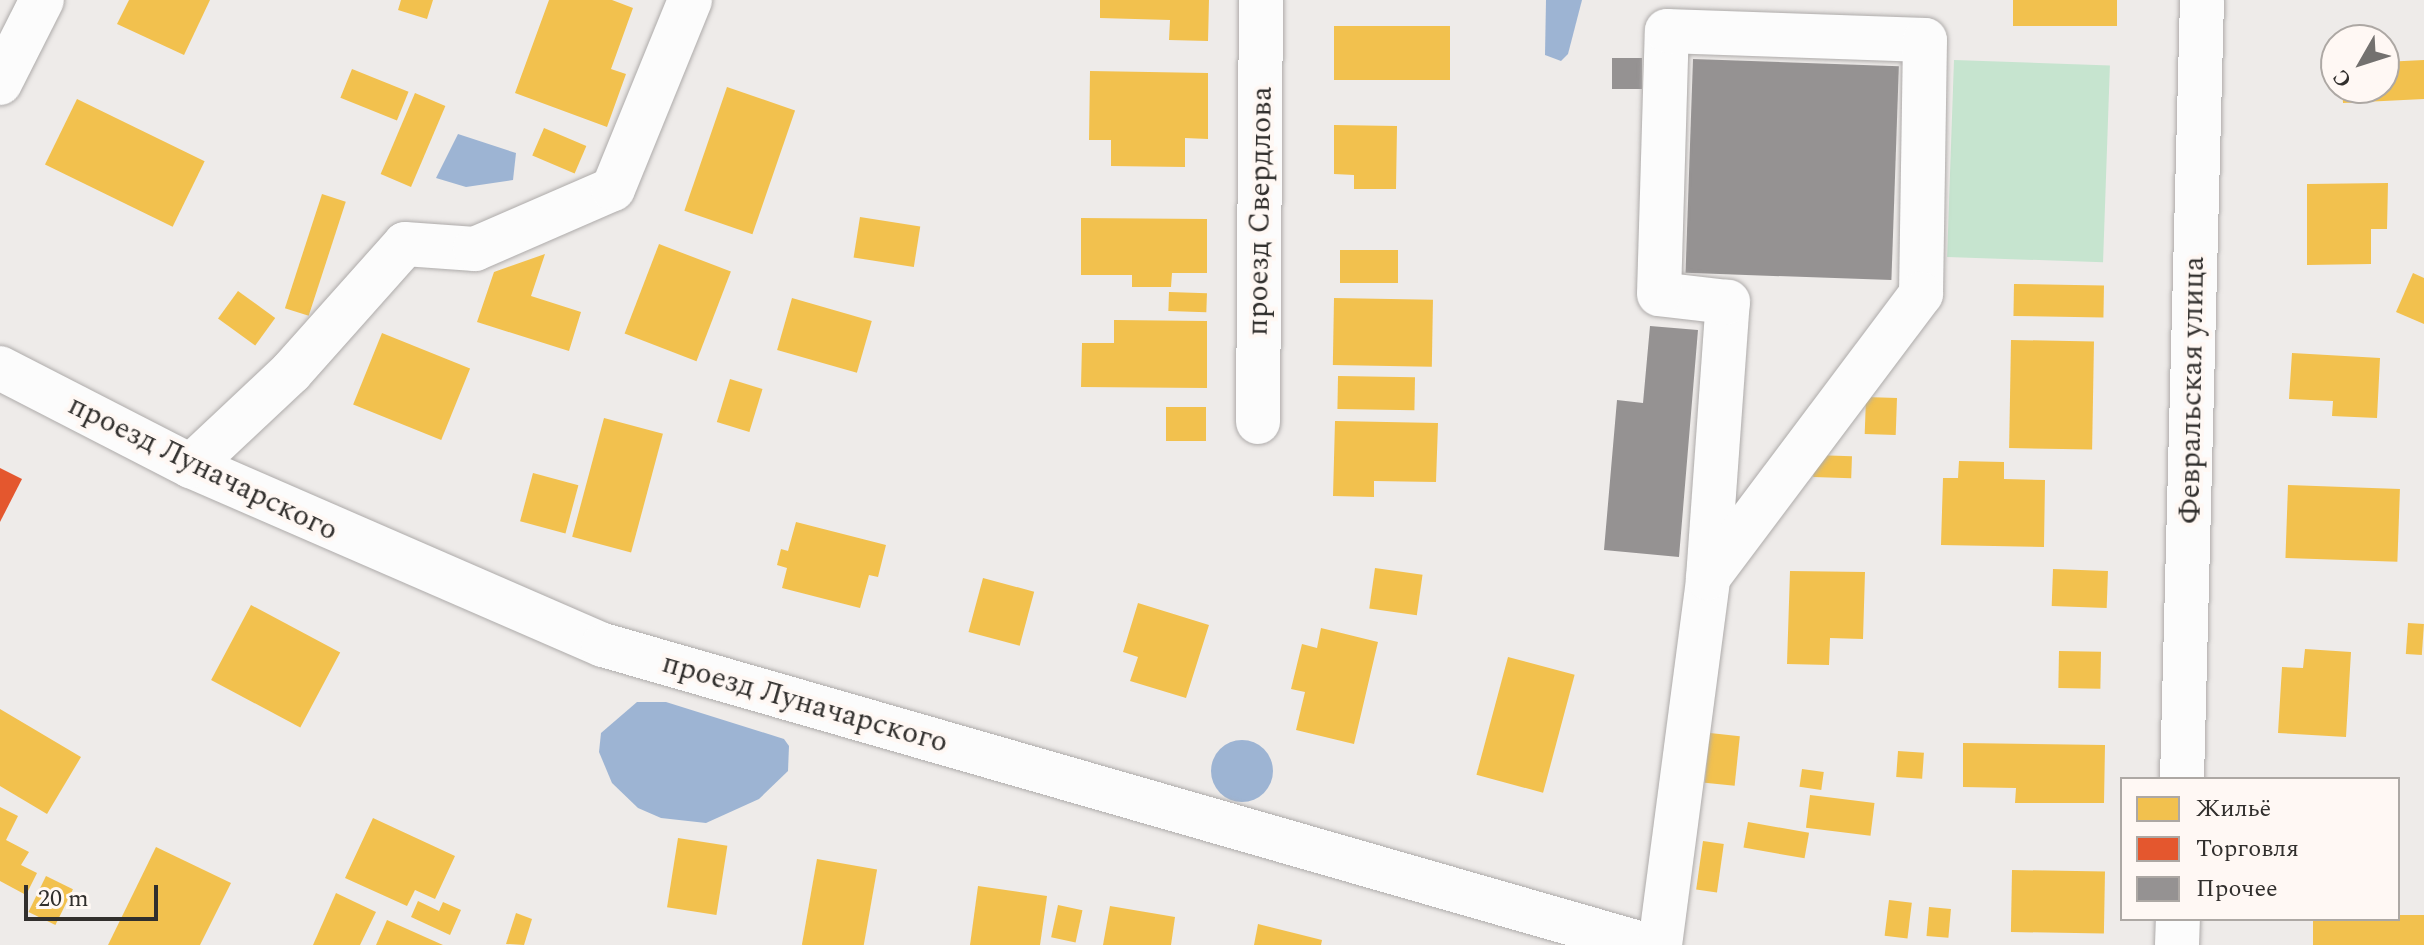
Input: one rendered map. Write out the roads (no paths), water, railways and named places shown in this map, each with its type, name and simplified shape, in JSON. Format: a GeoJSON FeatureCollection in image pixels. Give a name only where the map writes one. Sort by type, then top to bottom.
{"type":"FeatureCollection","features":[{"type":"Feature","properties":{"kind":"street"},"geometry":{"type":"LineString","coordinates":[[0,83],[42,0]]}},
{"type":"Feature","properties":{"kind":"street"},"geometry":{"type":"LineString","coordinates":[[191,466],[291,372],[405,244],[475,249],[613,189],[690,0]]}},
{"type":"Feature","properties":{"kind":"street","name":"проезд Свердлова"},"geometry":{"type":"LineString","coordinates":[[1258,422],[1261,0]]}},
{"type":"Feature","properties":{"kind":"street","name":"Февральская улица"},"geometry":{"type":"LineString","coordinates":[[2182,777],[2202,0]]}},
{"type":"Feature","properties":{"kind":"street"},"geometry":{"type":"LineString","coordinates":[[1660,945],[1708,578],[1728,302],[1659,294],[1667,31],[1925,40],[1921,294],[1708,578]]}},
{"type":"Feature","properties":{"kind":"street","name":"проезд Луначарского"},"geometry":{"type":"LineString","coordinates":[[0,368],[191,466],[603,645],[1646,945]]}},
{"type":"Feature","properties":{"kind":"street"},"geometry":{"type":"LineString","coordinates":[[2177,945],[2178,921]]}},
{"type":"Feature","properties":{"kind":"water"},"geometry":{"type":"Polygon","coordinates":[[[1546,0],[1582,0],[1568,54],[1561,61],[1545,55],[1546,0]]]}},
{"type":"Feature","properties":{"kind":"water"},"geometry":{"type":"Polygon","coordinates":[[[458,134],[516,153],[513,180],[466,187],[436,178],[458,134]]]}},
{"type":"Feature","properties":{"kind":"water"},"geometry":{"type":"Polygon","coordinates":[[[637,702],[666,702],[784,739],[789,746],[788,771],[759,799],[706,823],[661,818],[638,808],[612,783],[599,752],[601,733],[637,702]]]}},
{"type":"Feature","properties":{"kind":"water"},"geometry":{"type":"Polygon","coordinates":[[[1242,740],[1264,749],[1273,771],[1264,793],[1242,802],[1220,793],[1211,771],[1220,749],[1242,740]]]}}]}
